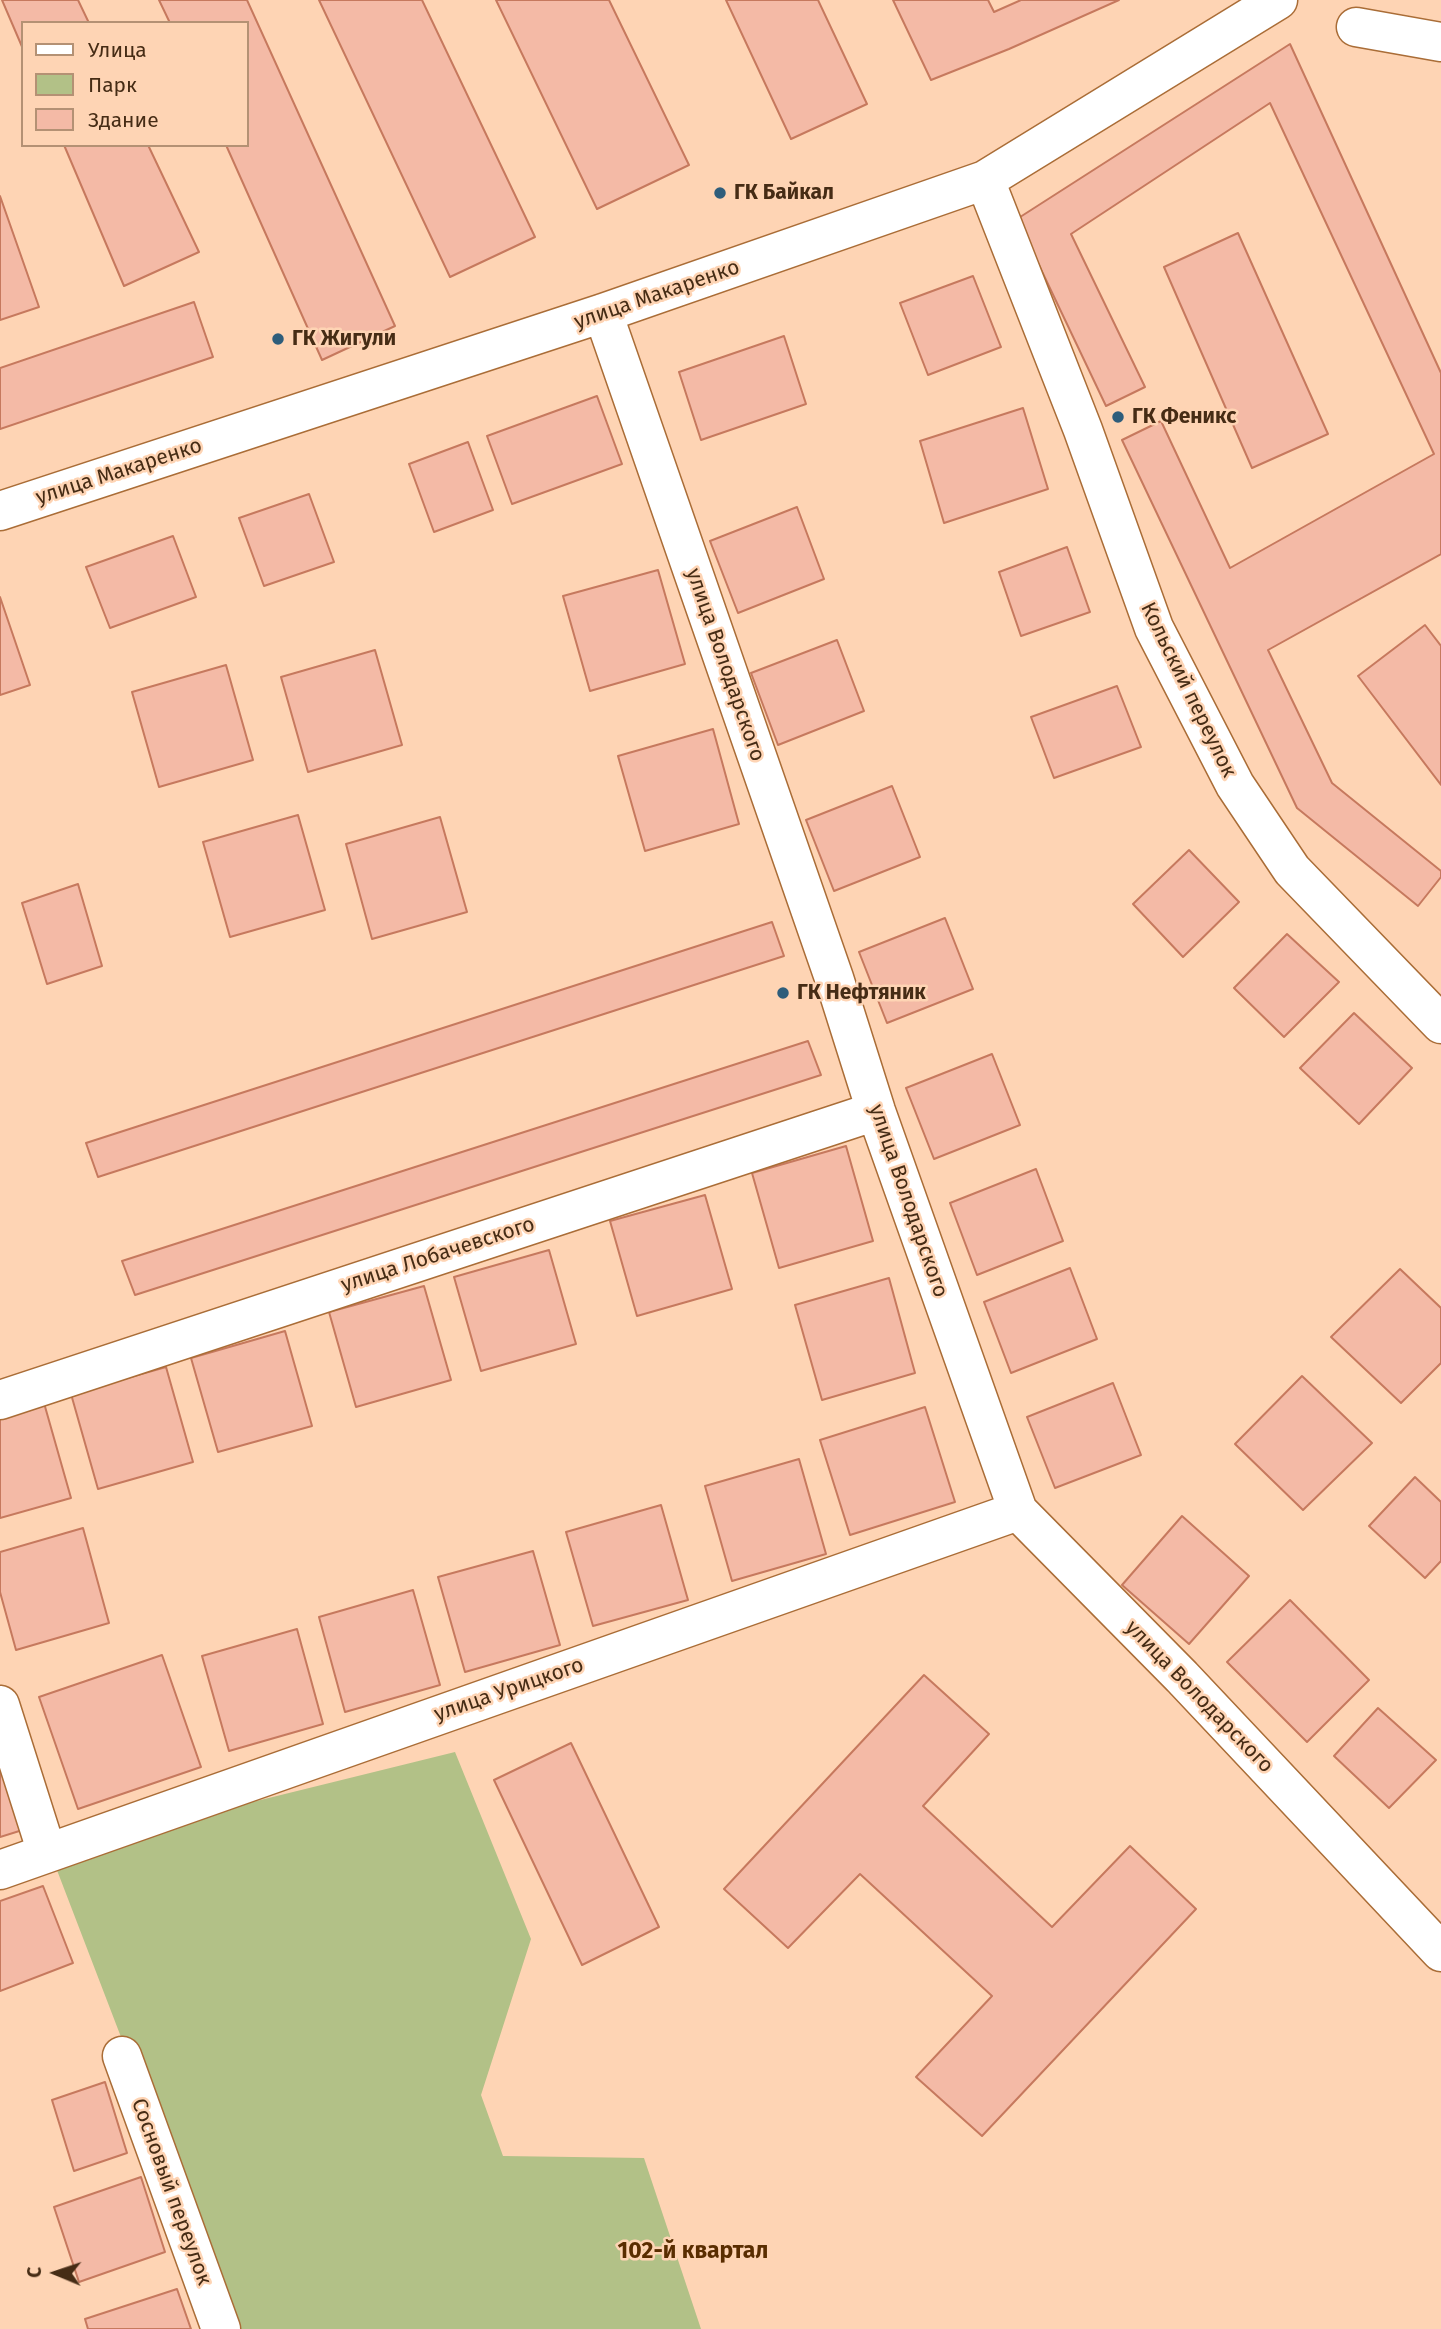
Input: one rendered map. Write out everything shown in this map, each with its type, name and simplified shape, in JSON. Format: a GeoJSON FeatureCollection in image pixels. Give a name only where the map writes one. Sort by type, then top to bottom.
{"type":"FeatureCollection","features":[{"type":"Feature","properties":{"kind":"street","name":"улица Макаренко"},"geometry":{"type":"LineString","coordinates":[[0,511],[603,313],[985,180],[1278,0]]}},
{"type":"Feature","properties":{"kind":"street"},"geometry":{"type":"LineString","coordinates":[[1356,27],[1441,42]]}},
{"type":"Feature","properties":{"kind":"street","name":"Кольский переулок"},"geometry":{"type":"LineString","coordinates":[[985,180],[1083,430],[1154,628],[1235,785],[1292,870],[1441,1024]]}},
{"type":"Feature","properties":{"kind":"street","name":"улица Володарского"},"geometry":{"type":"LineString","coordinates":[[603,313],[834,978],[876,1111],[1018,1511],[1182,1677],[1441,1952]]}},
{"type":"Feature","properties":{"kind":"street","name":"улица Лобачевского"},"geometry":{"type":"LineString","coordinates":[[0,1400],[876,1111]]}},
{"type":"Feature","properties":{"kind":"street","name":"улица Урицкого"},"geometry":{"type":"LineString","coordinates":[[0,1870],[1018,1511]]}},
{"type":"Feature","properties":{"kind":"street"},"geometry":{"type":"LineString","coordinates":[[0,1705],[47,1853]]}},
{"type":"Feature","properties":{"kind":"street","name":"Сосновый переулок"},"geometry":{"type":"LineString","coordinates":[[122,2056],[221,2329]]}},
{"type":"Feature","properties":{"kind":"green space"},"geometry":{"type":"Polygon","coordinates":[[[455,1752],[531,1939],[481,2095],[503,2156],[644,2158],[701,2329],[233,2329],[50,1852],[455,1752]]]}},
{"type":"Feature","properties":{"kind":"building"},"geometry":{"type":"Polygon","coordinates":[[[2,0],[78,0],[88,21],[21,21],[21,44],[2,0]]]}},
{"type":"Feature","properties":{"kind":"building"},"geometry":{"type":"Polygon","coordinates":[[[159,0],[247,0],[395,326],[322,360],[227,147],[248,147],[248,21],[169,21],[159,0]]]}},
{"type":"Feature","properties":{"kind":"building"},"geometry":{"type":"Polygon","coordinates":[[[319,0],[422,0],[535,237],[450,277],[319,0]]]}},
{"type":"Feature","properties":{"kind":"building"},"geometry":{"type":"Polygon","coordinates":[[[496,0],[609,0],[689,165],[597,209],[496,0]]]}},
{"type":"Feature","properties":{"kind":"building"},"geometry":{"type":"Polygon","coordinates":[[[726,0],[818,0],[867,104],[791,139],[726,0]]]}},
{"type":"Feature","properties":{"kind":"building"},"geometry":{"type":"Polygon","coordinates":[[[893,0],[988,0],[994,12],[1021,0],[1119,0],[931,80],[893,0]]]}},
{"type":"Feature","properties":{"kind":"building"},"geometry":{"type":"Polygon","coordinates":[[[1290,44],[1441,373],[1441,554],[1268,650],[1332,783],[1441,871],[1441,877],[1418,906],[1297,808],[1122,440],[1161,421],[1230,568],[1434,454],[1270,103],[1071,234],[1145,387],[1106,406],[1017,219],[1290,44]]]}},
{"type":"Feature","properties":{"kind":"building"},"geometry":{"type":"Polygon","coordinates":[[[65,147],[149,147],[199,252],[124,286],[65,147]]]}},
{"type":"Feature","properties":{"kind":"building"},"geometry":{"type":"Polygon","coordinates":[[[0,196],[39,307],[0,320],[0,196]]]}},
{"type":"Feature","properties":{"kind":"building"},"geometry":{"type":"Polygon","coordinates":[[[1238,233],[1328,434],[1252,468],[1164,267],[1238,233]]]}},
{"type":"Feature","properties":{"kind":"building"},"geometry":{"type":"Polygon","coordinates":[[[973,276],[1001,347],[928,375],[900,303],[973,276]]]}},
{"type":"Feature","properties":{"kind":"building"},"geometry":{"type":"Polygon","coordinates":[[[194,302],[213,357],[0,429],[0,368],[194,302]]]}},
{"type":"Feature","properties":{"kind":"building"},"geometry":{"type":"Polygon","coordinates":[[[784,336],[806,404],[701,440],[679,372],[784,336]]]}},
{"type":"Feature","properties":{"kind":"building"},"geometry":{"type":"Polygon","coordinates":[[[597,396],[622,464],[512,504],[487,436],[597,396]]]}},
{"type":"Feature","properties":{"kind":"building"},"geometry":{"type":"Polygon","coordinates":[[[1023,408],[1048,489],[944,523],[920,441],[1023,408]]]}},
{"type":"Feature","properties":{"kind":"building"},"geometry":{"type":"Polygon","coordinates":[[[468,442],[493,510],[434,532],[409,464],[468,442]]]}},
{"type":"Feature","properties":{"kind":"building"},"geometry":{"type":"Polygon","coordinates":[[[309,494],[334,562],[264,586],[239,518],[309,494]]]}},
{"type":"Feature","properties":{"kind":"building"},"geometry":{"type":"Polygon","coordinates":[[[797,507],[824,579],[738,613],[710,541],[797,507]]]}},
{"type":"Feature","properties":{"kind":"building"},"geometry":{"type":"Polygon","coordinates":[[[173,536],[196,597],[110,628],[86,567],[173,536]]]}},
{"type":"Feature","properties":{"kind":"building"},"geometry":{"type":"Polygon","coordinates":[[[1067,547],[1090,612],[1021,636],[999,572],[1067,547]]]}},
{"type":"Feature","properties":{"kind":"building"},"geometry":{"type":"Polygon","coordinates":[[[658,570],[685,664],[590,691],[563,596],[658,570]]]}},
{"type":"Feature","properties":{"kind":"building"},"geometry":{"type":"Polygon","coordinates":[[[0,597],[30,685],[0,695],[0,597]]]}},
{"type":"Feature","properties":{"kind":"building"},"geometry":{"type":"Polygon","coordinates":[[[1425,625],[1441,646],[1441,785],[1358,676],[1425,625]]]}},
{"type":"Feature","properties":{"kind":"building"},"geometry":{"type":"Polygon","coordinates":[[[837,640],[864,711],[778,745],[751,673],[837,640]]]}},
{"type":"Feature","properties":{"kind":"building"},"geometry":{"type":"Polygon","coordinates":[[[375,650],[402,745],[308,772],[281,677],[375,650]]]}},
{"type":"Feature","properties":{"kind":"building"},"geometry":{"type":"Polygon","coordinates":[[[226,665],[253,760],[159,787],[132,692],[226,665]]]}},
{"type":"Feature","properties":{"kind":"building"},"geometry":{"type":"Polygon","coordinates":[[[1117,686],[1141,747],[1054,778],[1031,717],[1117,686]]]}},
{"type":"Feature","properties":{"kind":"building"},"geometry":{"type":"Polygon","coordinates":[[[713,729],[739,824],[645,851],[618,756],[713,729]]]}},
{"type":"Feature","properties":{"kind":"building"},"geometry":{"type":"Polygon","coordinates":[[[892,786],[920,857],[834,891],[806,820],[892,786]]]}},
{"type":"Feature","properties":{"kind":"building"},"geometry":{"type":"Polygon","coordinates":[[[298,815],[325,910],[230,937],[203,842],[298,815]]]}},
{"type":"Feature","properties":{"kind":"building"},"geometry":{"type":"Polygon","coordinates":[[[440,817],[467,912],[372,939],[346,844],[440,817]]]}},
{"type":"Feature","properties":{"kind":"building"},"geometry":{"type":"Polygon","coordinates":[[[1189,850],[1239,902],[1183,957],[1133,904],[1189,850]]]}},
{"type":"Feature","properties":{"kind":"building"},"geometry":{"type":"Polygon","coordinates":[[[78,884],[102,966],[47,984],[22,903],[78,884]]]}},
{"type":"Feature","properties":{"kind":"building"},"geometry":{"type":"Polygon","coordinates":[[[945,918],[973,989],[887,1023],[859,952],[945,918]]]}},
{"type":"Feature","properties":{"kind":"building"},"geometry":{"type":"Polygon","coordinates":[[[772,922],[784,956],[98,1177],[86,1143],[772,922]]]}},
{"type":"Feature","properties":{"kind":"building"},"geometry":{"type":"Polygon","coordinates":[[[1287,934],[1339,982],[1284,1037],[1234,988],[1287,934]]]}},
{"type":"Feature","properties":{"kind":"building"},"geometry":{"type":"Polygon","coordinates":[[[1354,1013],[1412,1068],[1359,1124],[1300,1068],[1354,1013]]]}},
{"type":"Feature","properties":{"kind":"building"},"geometry":{"type":"Polygon","coordinates":[[[808,1041],[821,1075],[135,1295],[122,1261],[808,1041]]]}},
{"type":"Feature","properties":{"kind":"building"},"geometry":{"type":"Polygon","coordinates":[[[992,1054],[1020,1125],[934,1159],[906,1088],[992,1054]]]}},
{"type":"Feature","properties":{"kind":"building"},"geometry":{"type":"Polygon","coordinates":[[[846,1146],[873,1241],[779,1268],[752,1173],[846,1146]]]}},
{"type":"Feature","properties":{"kind":"building"},"geometry":{"type":"Polygon","coordinates":[[[1036,1169],[1063,1241],[977,1275],[950,1203],[1036,1169]]]}},
{"type":"Feature","properties":{"kind":"building"},"geometry":{"type":"Polygon","coordinates":[[[705,1195],[732,1289],[637,1316],[610,1221],[705,1195]]]}},
{"type":"Feature","properties":{"kind":"building"},"geometry":{"type":"Polygon","coordinates":[[[549,1250],[576,1344],[481,1371],[454,1277],[549,1250]]]}},
{"type":"Feature","properties":{"kind":"building"},"geometry":{"type":"Polygon","coordinates":[[[1070,1268],[1097,1339],[1011,1373],[984,1302],[1070,1268]]]}},
{"type":"Feature","properties":{"kind":"building"},"geometry":{"type":"Polygon","coordinates":[[[1400,1269],[1441,1308],[1441,1363],[1401,1403],[1331,1337],[1400,1269]]]}},
{"type":"Feature","properties":{"kind":"building"},"geometry":{"type":"Polygon","coordinates":[[[889,1278],[915,1373],[822,1400],[795,1305],[889,1278]]]}},
{"type":"Feature","properties":{"kind":"building"},"geometry":{"type":"Polygon","coordinates":[[[424,1286],[451,1380],[356,1407],[329,1312],[424,1286]]]}},
{"type":"Feature","properties":{"kind":"building"},"geometry":{"type":"Polygon","coordinates":[[[285,1331],[312,1426],[218,1452],[191,1358],[285,1331]]]}},
{"type":"Feature","properties":{"kind":"building"},"geometry":{"type":"Polygon","coordinates":[[[166,1367],[193,1462],[98,1489],[71,1394],[166,1367]]]}},
{"type":"Feature","properties":{"kind":"building"},"geometry":{"type":"Polygon","coordinates":[[[1302,1376],[1372,1443],[1303,1510],[1235,1444],[1302,1376]]]}},
{"type":"Feature","properties":{"kind":"building"},"geometry":{"type":"Polygon","coordinates":[[[1113,1383],[1141,1455],[1055,1488],[1027,1417],[1113,1383]]]}},
{"type":"Feature","properties":{"kind":"building"},"geometry":{"type":"Polygon","coordinates":[[[44,1403],[71,1498],[0,1518],[0,1415],[44,1403]]]}},
{"type":"Feature","properties":{"kind":"building"},"geometry":{"type":"Polygon","coordinates":[[[925,1407],[955,1502],[850,1535],[820,1440],[925,1407]]]}},
{"type":"Feature","properties":{"kind":"building"},"geometry":{"type":"Polygon","coordinates":[[[799,1459],[826,1554],[732,1581],[705,1486],[799,1459]]]}},
{"type":"Feature","properties":{"kind":"building"},"geometry":{"type":"Polygon","coordinates":[[[1415,1477],[1441,1502],[1441,1561],[1425,1578],[1369,1526],[1415,1477]]]}},
{"type":"Feature","properties":{"kind":"building"},"geometry":{"type":"Polygon","coordinates":[[[661,1505],[688,1600],[593,1626],[566,1532],[661,1505]]]}},
{"type":"Feature","properties":{"kind":"building"},"geometry":{"type":"Polygon","coordinates":[[[1182,1516],[1249,1576],[1189,1644],[1122,1585],[1182,1516]]]}},
{"type":"Feature","properties":{"kind":"building"},"geometry":{"type":"Polygon","coordinates":[[[83,1528],[109,1623],[16,1650],[0,1592],[0,1552],[83,1528]]]}},
{"type":"Feature","properties":{"kind":"building"},"geometry":{"type":"Polygon","coordinates":[[[533,1551],[560,1645],[465,1672],[438,1577],[533,1551]]]}},
{"type":"Feature","properties":{"kind":"building"},"geometry":{"type":"Polygon","coordinates":[[[413,1590],[440,1685],[345,1712],[319,1617],[413,1590]]]}},
{"type":"Feature","properties":{"kind":"building"},"geometry":{"type":"Polygon","coordinates":[[[1290,1600],[1369,1680],[1307,1742],[1227,1662],[1290,1600]]]}},
{"type":"Feature","properties":{"kind":"building"},"geometry":{"type":"Polygon","coordinates":[[[297,1629],[323,1724],[229,1751],[202,1656],[297,1629]]]}},
{"type":"Feature","properties":{"kind":"building"},"geometry":{"type":"Polygon","coordinates":[[[162,1655],[201,1767],[78,1809],[39,1697],[162,1655]]]}},
{"type":"Feature","properties":{"kind":"building"},"geometry":{"type":"Polygon","coordinates":[[[924,1675],[989,1734],[923,1806],[1052,1927],[1130,1846],[1196,1909],[982,2136],[916,2077],[992,1996],[860,1874],[788,1948],[724,1889],[924,1675]]]}},
{"type":"Feature","properties":{"kind":"building"},"geometry":{"type":"Polygon","coordinates":[[[1378,1708],[1436,1760],[1389,1808],[1334,1756],[1378,1708]]]}},
{"type":"Feature","properties":{"kind":"building"},"geometry":{"type":"Polygon","coordinates":[[[571,1743],[659,1927],[582,1965],[494,1780],[571,1743]]]}},
{"type":"Feature","properties":{"kind":"building"},"geometry":{"type":"Polygon","coordinates":[[[0,1744],[29,1828],[0,1837],[0,1744]]]}},
{"type":"Feature","properties":{"kind":"building"},"geometry":{"type":"Polygon","coordinates":[[[43,1886],[73,1963],[0,1991],[0,1901],[43,1886]]]}},
{"type":"Feature","properties":{"kind":"building"},"geometry":{"type":"Polygon","coordinates":[[[105,2082],[127,2153],[74,2171],[52,2100],[105,2082]]]}},
{"type":"Feature","properties":{"kind":"building"},"geometry":{"type":"Polygon","coordinates":[[[141,2177],[165,2252],[79,2282],[54,2207],[141,2177]]]}},
{"type":"Feature","properties":{"kind":"building"},"geometry":{"type":"Polygon","coordinates":[[[177,2289],[191,2329],[88,2329],[85,2319],[177,2289]]]}},
{"type":"Feature","properties":{"kind":"place","name":"ГК Байкал"},"geometry":{"type":"Point","coordinates":[720,193]}},
{"type":"Feature","properties":{"kind":"place","name":"ГК Жигули"},"geometry":{"type":"Point","coordinates":[278,339]}},
{"type":"Feature","properties":{"kind":"place","name":"ГК Феникс"},"geometry":{"type":"Point","coordinates":[1118,417]}},
{"type":"Feature","properties":{"kind":"place","name":"ГК Нефтяник"},"geometry":{"type":"Point","coordinates":[783,993]}},
{"type":"Feature","properties":{"kind":"district","name":"102-й квартал"},"geometry":{"type":"Point","coordinates":[693,2252]}}]}
